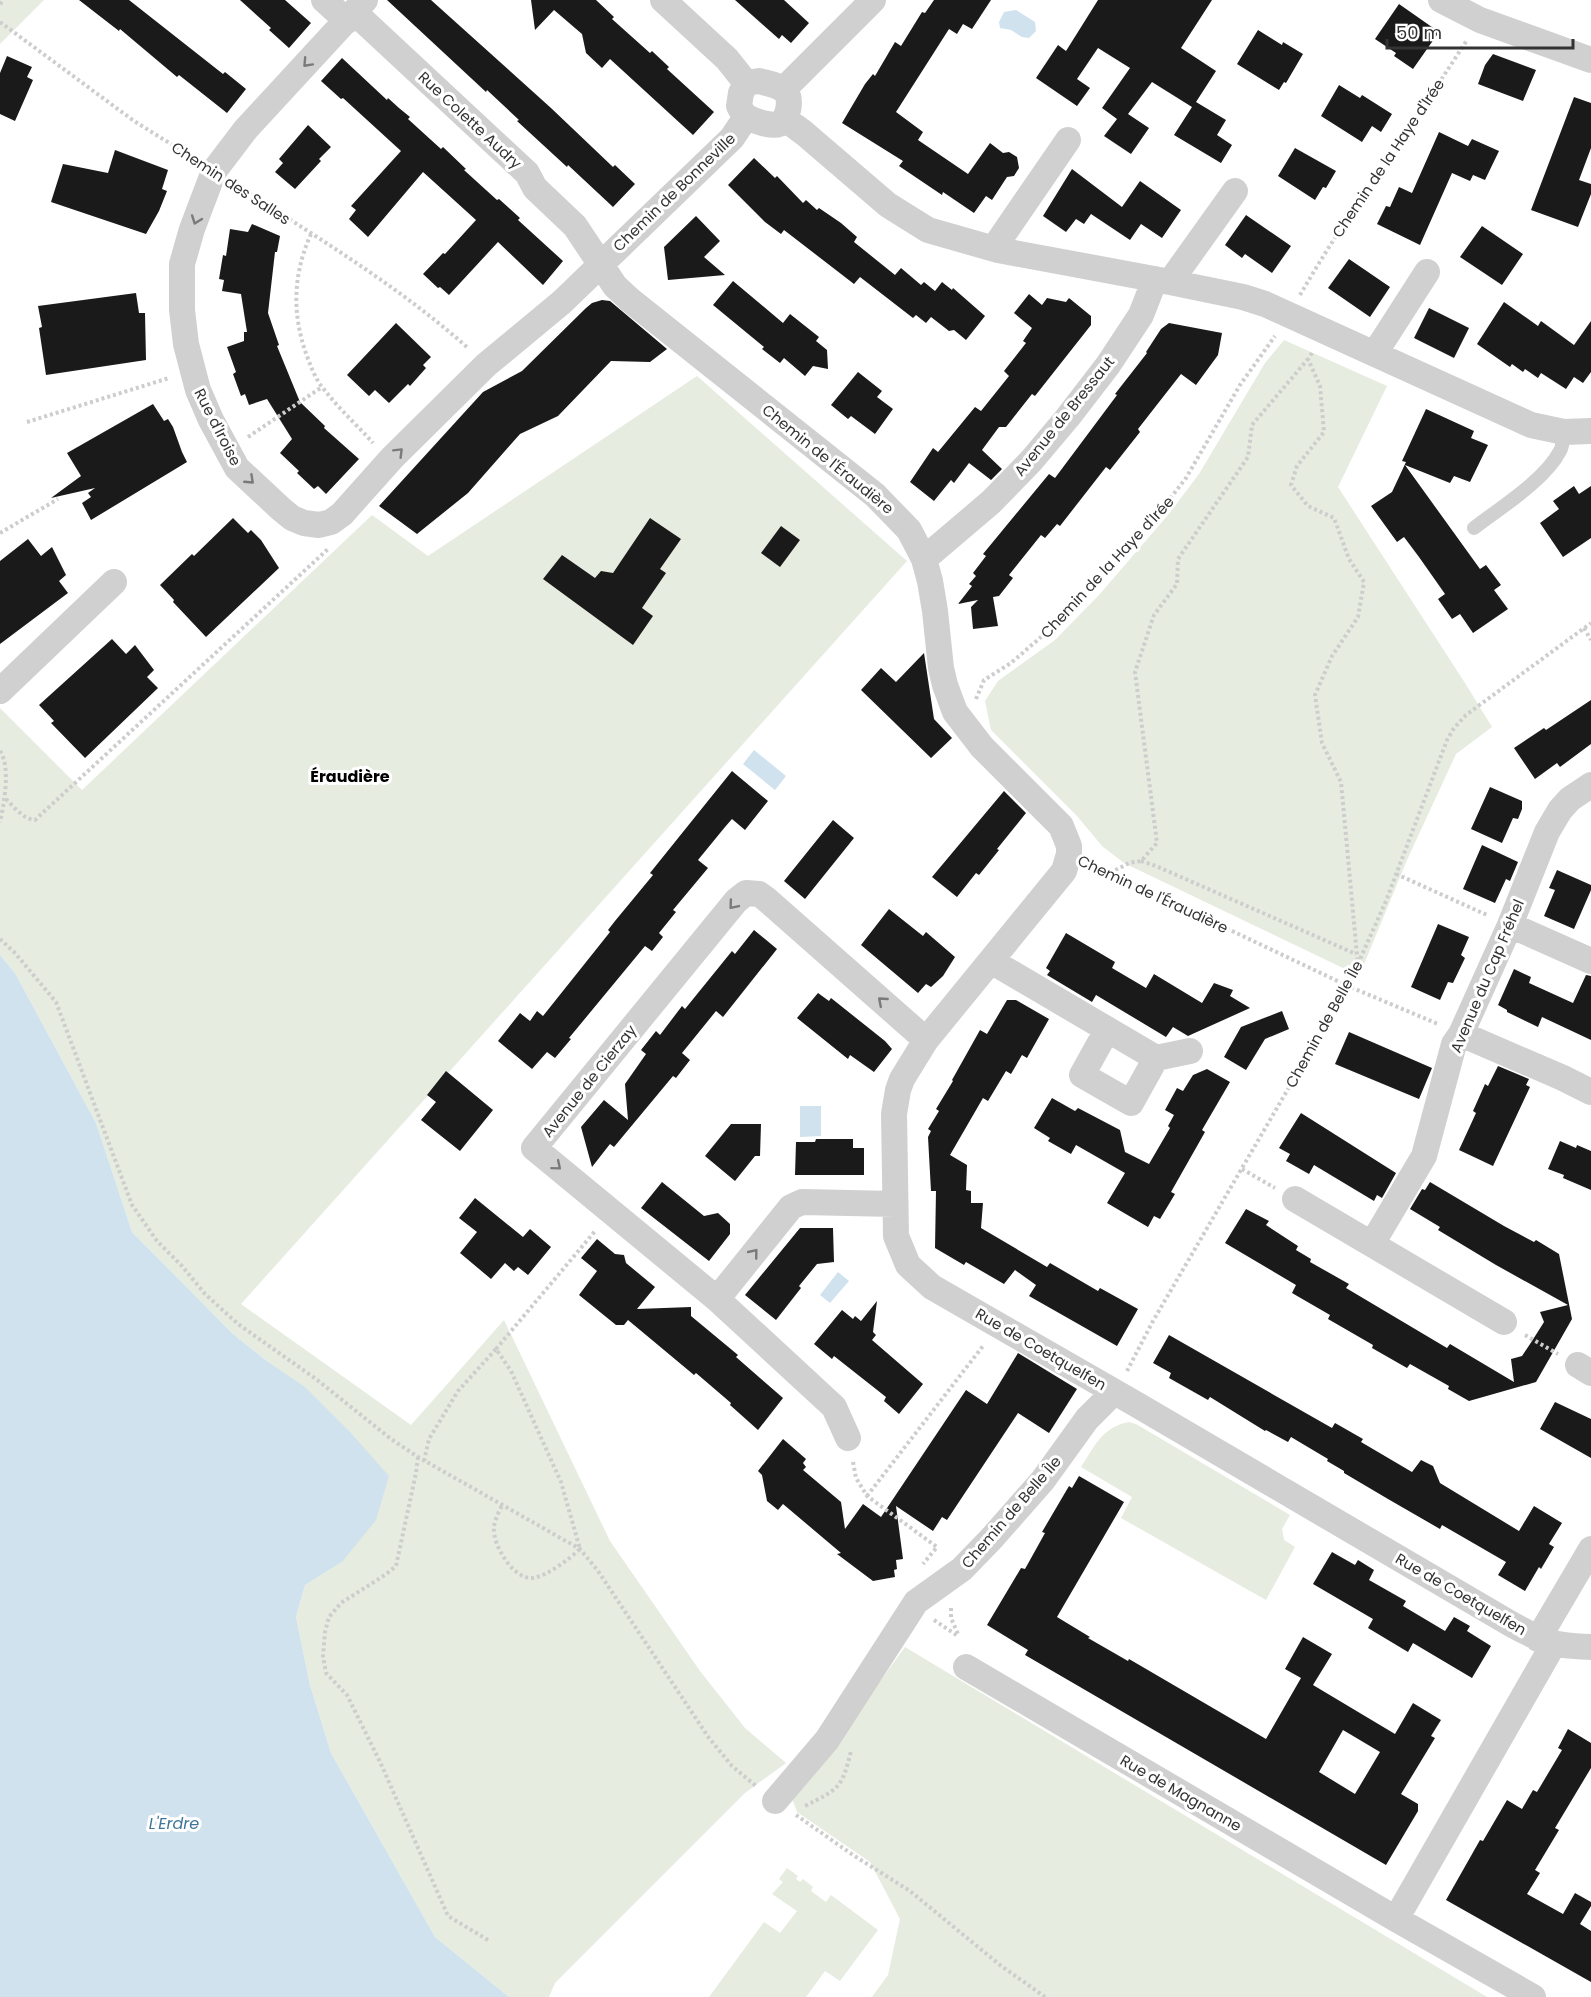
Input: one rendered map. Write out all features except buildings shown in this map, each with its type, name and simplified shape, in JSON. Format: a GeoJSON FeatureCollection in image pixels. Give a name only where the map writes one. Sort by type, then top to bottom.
{"type":"FeatureCollection","features":[{"type":"Feature","properties":{"kind":"street","name":"Rue Colette Audry"},"geometry":{"type":"LineString","coordinates":[[324,0],[356,11],[527,173],[535,188],[575,226],[600,264]]}},
{"type":"Feature","properties":{"kind":"street"},"geometry":{"type":"LineString","coordinates":[[663,0],[727,59],[746,83]]}},
{"type":"Feature","properties":{"kind":"street"},"geometry":{"type":"LineString","coordinates":[[784,89],[873,0]]}},
{"type":"Feature","properties":{"kind":"street"},"geometry":{"type":"LineString","coordinates":[[1441,0],[1480,20],[1591,60]]}},
{"type":"Feature","properties":{"kind":"street","name":"Rue d'Iroise"},"geometry":{"type":"LineString","coordinates":[[356,11],[246,129],[214,171],[192,229],[182,264],[182,310],[192,370],[211,420],[237,468],[292,518],[304,524],[319,525],[331,522],[342,514],[392,458],[486,365],[562,302],[600,264]]}},
{"type":"Feature","properties":{"kind":"street"},"geometry":{"type":"LineString","coordinates":[[759,81],[784,89],[788,96],[789,107],[785,119],[779,124],[770,124],[746,117],[739,106],[741,93],[746,83],[759,81]]}},
{"type":"Feature","properties":{"kind":"street","name":"Chemin de Bonneville"},"geometry":{"type":"LineString","coordinates":[[600,264],[732,138],[746,117]]}},
{"type":"Feature","properties":{"kind":"street"},"geometry":{"type":"LineString","coordinates":[[785,119],[881,199],[928,230],[998,250],[1254,300],[1532,425],[1564,432],[1591,431]]}},
{"type":"Feature","properties":{"kind":"street"},"geometry":{"type":"LineString","coordinates":[[998,250],[1000,239],[1068,140]]}},
{"type":"Feature","properties":{"kind":"street","name":"Avenue de Bressaut"},"geometry":{"type":"LineString","coordinates":[[924,559],[991,502],[1031,461],[1108,365],[1163,281],[1234,191]]}},
{"type":"Feature","properties":{"kind":"street","name":"Chemin de l'Éraudière"},"geometry":{"type":"LineString","coordinates":[[600,264],[615,286],[630,300],[875,495],[909,530],[924,559],[932,591],[943,677],[955,712],[982,747],[1061,826],[1066,836],[1069,855]]}},
{"type":"Feature","properties":{"kind":"street"},"geometry":{"type":"LineString","coordinates":[[1375,353],[1427,272]]}},
{"type":"Feature","properties":{"kind":"street"},"geometry":{"type":"LineString","coordinates":[[0,691],[114,582]]}},
{"type":"Feature","properties":{"kind":"street","name":"Avenue du Cap Fréhel"},"geometry":{"type":"LineString","coordinates":[[1372,1244],[1424,1156],[1455,1044],[1510,925],[1554,819],[1570,799],[1591,785]]}},
{"type":"Feature","properties":{"kind":"street","name":"Rue de Coetquelfen"},"geometry":{"type":"LineString","coordinates":[[1069,855],[1064,871],[1056,883],[926,1040],[902,1080],[895,1102],[896,1236],[898,1246],[908,1265],[932,1287],[1119,1384],[1546,1642],[1591,1647]]}},
{"type":"Feature","properties":{"kind":"street","name":"Avenue de Cierzay"},"geometry":{"type":"LineString","coordinates":[[848,1438],[834,1407],[717,1299],[534,1148],[736,901],[746,893],[759,894],[766,899],[926,1040]]}},
{"type":"Feature","properties":{"kind":"street"},"geometry":{"type":"LineString","coordinates":[[1510,925],[1591,961]]}},
{"type":"Feature","properties":{"kind":"street"},"geometry":{"type":"LineString","coordinates":[[991,961],[1156,1059],[1190,1051]]}},
{"type":"Feature","properties":{"kind":"street"},"geometry":{"type":"LineString","coordinates":[[1107,1030],[1082,1075],[1131,1103],[1156,1059]]}},
{"type":"Feature","properties":{"kind":"street"},"geometry":{"type":"LineString","coordinates":[[1461,1034],[1591,1092]]}},
{"type":"Feature","properties":{"kind":"street"},"geometry":{"type":"LineString","coordinates":[[1295,1199],[1504,1322]]}},
{"type":"Feature","properties":{"kind":"street"},"geometry":{"type":"LineString","coordinates":[[717,1299],[796,1204],[802,1202],[895,1203]]}},
{"type":"Feature","properties":{"kind":"street","name":"Chemin de Belle Île"},"geometry":{"type":"LineString","coordinates":[[775,1801],[827,1740],[916,1602],[962,1569],[992,1538],[1043,1480],[1087,1419],[1119,1384]]}},
{"type":"Feature","properties":{"kind":"street"},"geometry":{"type":"LineString","coordinates":[[1396,1919],[1546,1642],[1591,1549]]}},
{"type":"Feature","properties":{"kind":"street","name":"Rue de Magnanne"},"geometry":{"type":"LineString","coordinates":[[966,1667],[1533,1997]]}},
{"type":"Feature","properties":{"kind":"lane"},"geometry":{"type":"LineString","coordinates":[[1474,528],[1524,490],[1548,468],[1561,450],[1564,432]]}},
{"type":"Feature","properties":{"kind":"path"},"geometry":{"type":"LineString","coordinates":[[0,4],[4,0]]}},
{"type":"Feature","properties":{"kind":"path","name":"Chemin de la Haye d'Irée"},"geometry":{"type":"LineString","coordinates":[[1298,297],[1333,237],[1429,99],[1480,20]]}},
{"type":"Feature","properties":{"kind":"path","name":"Chemin des Salles"},"geometry":{"type":"LineString","coordinates":[[0,22],[134,121],[359,263],[433,316],[463,343]]}},
{"type":"Feature","properties":{"kind":"path"},"geometry":{"type":"LineString","coordinates":[[311,234],[298,270],[295,303],[303,343],[322,387],[373,443]]}},
{"type":"Feature","properties":{"kind":"path","name":"Chemin de la Haye d'Irée"},"geometry":{"type":"LineString","coordinates":[[975,701],[984,680],[1011,663],[1063,618],[1162,509],[1185,478],[1240,385],[1277,332]]}},
{"type":"Feature","properties":{"kind":"path"},"geometry":{"type":"LineString","coordinates":[[1141,861],[1157,843],[1135,672],[1138,663],[1155,615],[1177,584],[1178,559],[1248,457],[1252,425],[1328,332]]}},
{"type":"Feature","properties":{"kind":"path"},"geometry":{"type":"LineString","coordinates":[[1308,359],[1320,386],[1324,432],[1297,466],[1291,485],[1308,506],[1334,518],[1349,559],[1364,582],[1358,617],[1332,656],[1315,695],[1322,743],[1341,782],[1358,966]]}},
{"type":"Feature","properties":{"kind":"path"},"geometry":{"type":"LineString","coordinates":[[27,422],[192,370]]}},
{"type":"Feature","properties":{"kind":"path"},"geometry":{"type":"LineString","coordinates":[[250,436],[322,387]]}},
{"type":"Feature","properties":{"kind":"path"},"geometry":{"type":"LineString","coordinates":[[0,533],[58,499]]}},
{"type":"Feature","properties":{"kind":"path"},"geometry":{"type":"LineString","coordinates":[[6,799],[20,813],[35,820],[328,549],[340,535],[342,514]]}},
{"type":"Feature","properties":{"kind":"path","name":"Chemin de Belle Île"},"geometry":{"type":"LineString","coordinates":[[1119,1384],[1153,1321],[1348,986],[1396,874],[1440,756],[1454,728],[1466,716],[1591,623]]}},
{"type":"Feature","properties":{"kind":"path"},"geometry":{"type":"LineString","coordinates":[[1584,628],[1591,640]]}},
{"type":"Feature","properties":{"kind":"path"},"geometry":{"type":"LineString","coordinates":[[0,751],[5,758],[6,799],[0,822]]}},
{"type":"Feature","properties":{"kind":"path","name":"Chemin de l'Éraudière"},"geometry":{"type":"LineString","coordinates":[[1069,855],[1348,986],[1461,1034]]}},
{"type":"Feature","properties":{"kind":"path"},"geometry":{"type":"LineString","coordinates":[[1110,873],[1128,863],[1141,861],[1356,954]]}},
{"type":"Feature","properties":{"kind":"path"},"geometry":{"type":"LineString","coordinates":[[1396,874],[1510,925]]}},
{"type":"Feature","properties":{"kind":"path"},"geometry":{"type":"LineString","coordinates":[[0,939],[15,953],[56,1002],[132,1204],[157,1241],[205,1294],[238,1324],[308,1373],[391,1439],[424,1461],[580,1549],[598,1571],[709,1738],[732,1766],[775,1801],[910,1891],[1000,1965],[1045,1997]]}},
{"type":"Feature","properties":{"kind":"path"},"geometry":{"type":"LineString","coordinates":[[1242,1169],[1295,1199]]}},
{"type":"Feature","properties":{"kind":"path"},"geometry":{"type":"LineString","coordinates":[[424,1461],[429,1439],[458,1391],[612,1212]]}},
{"type":"Feature","properties":{"kind":"path"},"geometry":{"type":"LineString","coordinates":[[1504,1322],[1584,1369]]}},
{"type":"Feature","properties":{"kind":"path"},"geometry":{"type":"LineString","coordinates":[[867,1496],[984,1345]]}},
{"type":"Feature","properties":{"kind":"path"},"geometry":{"type":"LineString","coordinates":[[496,1349],[511,1371],[561,1482],[580,1549]]}},
{"type":"Feature","properties":{"kind":"path"},"geometry":{"type":"LineString","coordinates":[[848,1438],[856,1478],[867,1496],[929,1541]]}},
{"type":"Feature","properties":{"kind":"path"},"geometry":{"type":"LineString","coordinates":[[418,1457],[396,1566],[341,1603],[329,1617],[323,1656],[326,1673],[347,1695],[381,1764],[448,1916],[488,1940]]}},
{"type":"Feature","properties":{"kind":"path"},"geometry":{"type":"LineString","coordinates":[[502,1505],[496,1517],[494,1534],[501,1554],[522,1576],[533,1578],[563,1564],[580,1549]]}},
{"type":"Feature","properties":{"kind":"shaded area"},"geometry":{"type":"Polygon","coordinates":[[[0,0],[44,0],[0,44],[0,0]]]}},
{"type":"Feature","properties":{"kind":"shaded area"},"geometry":{"type":"Polygon","coordinates":[[[1284,340],[1387,386],[1338,487],[1492,727],[1456,754],[1407,860],[1362,969],[1345,969],[1124,863],[1102,846],[1077,816],[991,730],[985,701],[998,681],[1055,640],[1099,595],[1168,515],[1199,474],[1265,363],[1284,340]]]}},
{"type":"Feature","properties":{"kind":"shaded area"},"geometry":{"type":"Polygon","coordinates":[[[697,376],[907,561],[241,1304],[411,1425],[504,1320],[610,1541],[700,1671],[745,1728],[786,1763],[745,1793],[555,1983],[549,1997],[509,1997],[435,1937],[331,1753],[310,1685],[296,1617],[305,1585],[342,1562],[268,1362],[233,1334],[132,1232],[96,1123],[15,973],[0,955],[0,708],[82,790],[372,515],[428,556],[697,376]]]}},
{"type":"Feature","properties":{"kind":"shaded area"},"geometry":{"type":"Polygon","coordinates":[[[1129,1422],[1290,1515],[1282,1529],[1284,1540],[1295,1547],[1266,1600],[1121,1518],[1132,1497],[1081,1467],[1100,1438],[1112,1428],[1129,1422]]]}},
{"type":"Feature","properties":{"kind":"shaded area"},"geometry":{"type":"Polygon","coordinates":[[[905,1647],[1487,1997],[872,1997],[888,1975],[900,1919],[870,1862],[797,1812],[791,1796],[835,1743],[905,1647]]]}},
{"type":"Feature","properties":{"kind":"shaded area"},"geometry":{"type":"Polygon","coordinates":[[[787,1868],[798,1876],[796,1879],[800,1882],[803,1879],[813,1887],[811,1891],[826,1902],[831,1895],[878,1930],[840,1981],[825,1971],[806,1997],[709,1997],[764,1922],[780,1933],[797,1911],[772,1894],[783,1882],[779,1879],[787,1868]]]}},
{"type":"Feature","properties":{"kind":"water"},"geometry":{"type":"Polygon","coordinates":[[[1016,10],[1035,22],[1036,31],[1029,38],[1000,28],[999,22],[1004,12],[1016,10]]]}},
{"type":"Feature","properties":{"kind":"water"},"geometry":{"type":"Polygon","coordinates":[[[754,750],[786,776],[775,790],[743,764],[754,750]]]}},
{"type":"Feature","properties":{"kind":"water","name":"L'Erdre"},"geometry":{"type":"Polygon","coordinates":[[[0,955],[15,973],[96,1123],[132,1232],[233,1334],[268,1362],[305,1387],[350,1432],[389,1476],[376,1520],[342,1562],[305,1585],[296,1617],[310,1685],[331,1753],[435,1937],[509,1997],[0,1997],[0,955]]]}},
{"type":"Feature","properties":{"kind":"water"},"geometry":{"type":"Polygon","coordinates":[[[800,1106],[821,1106],[821,1136],[800,1137],[800,1106]]]}},
{"type":"Feature","properties":{"kind":"water"},"geometry":{"type":"Polygon","coordinates":[[[838,1272],[849,1281],[830,1303],[820,1295],[838,1272]]]}},
{"type":"Feature","properties":{"kind":"district","name":"Éraudière"},"geometry":{"type":"Point","coordinates":[350,776]}}]}
